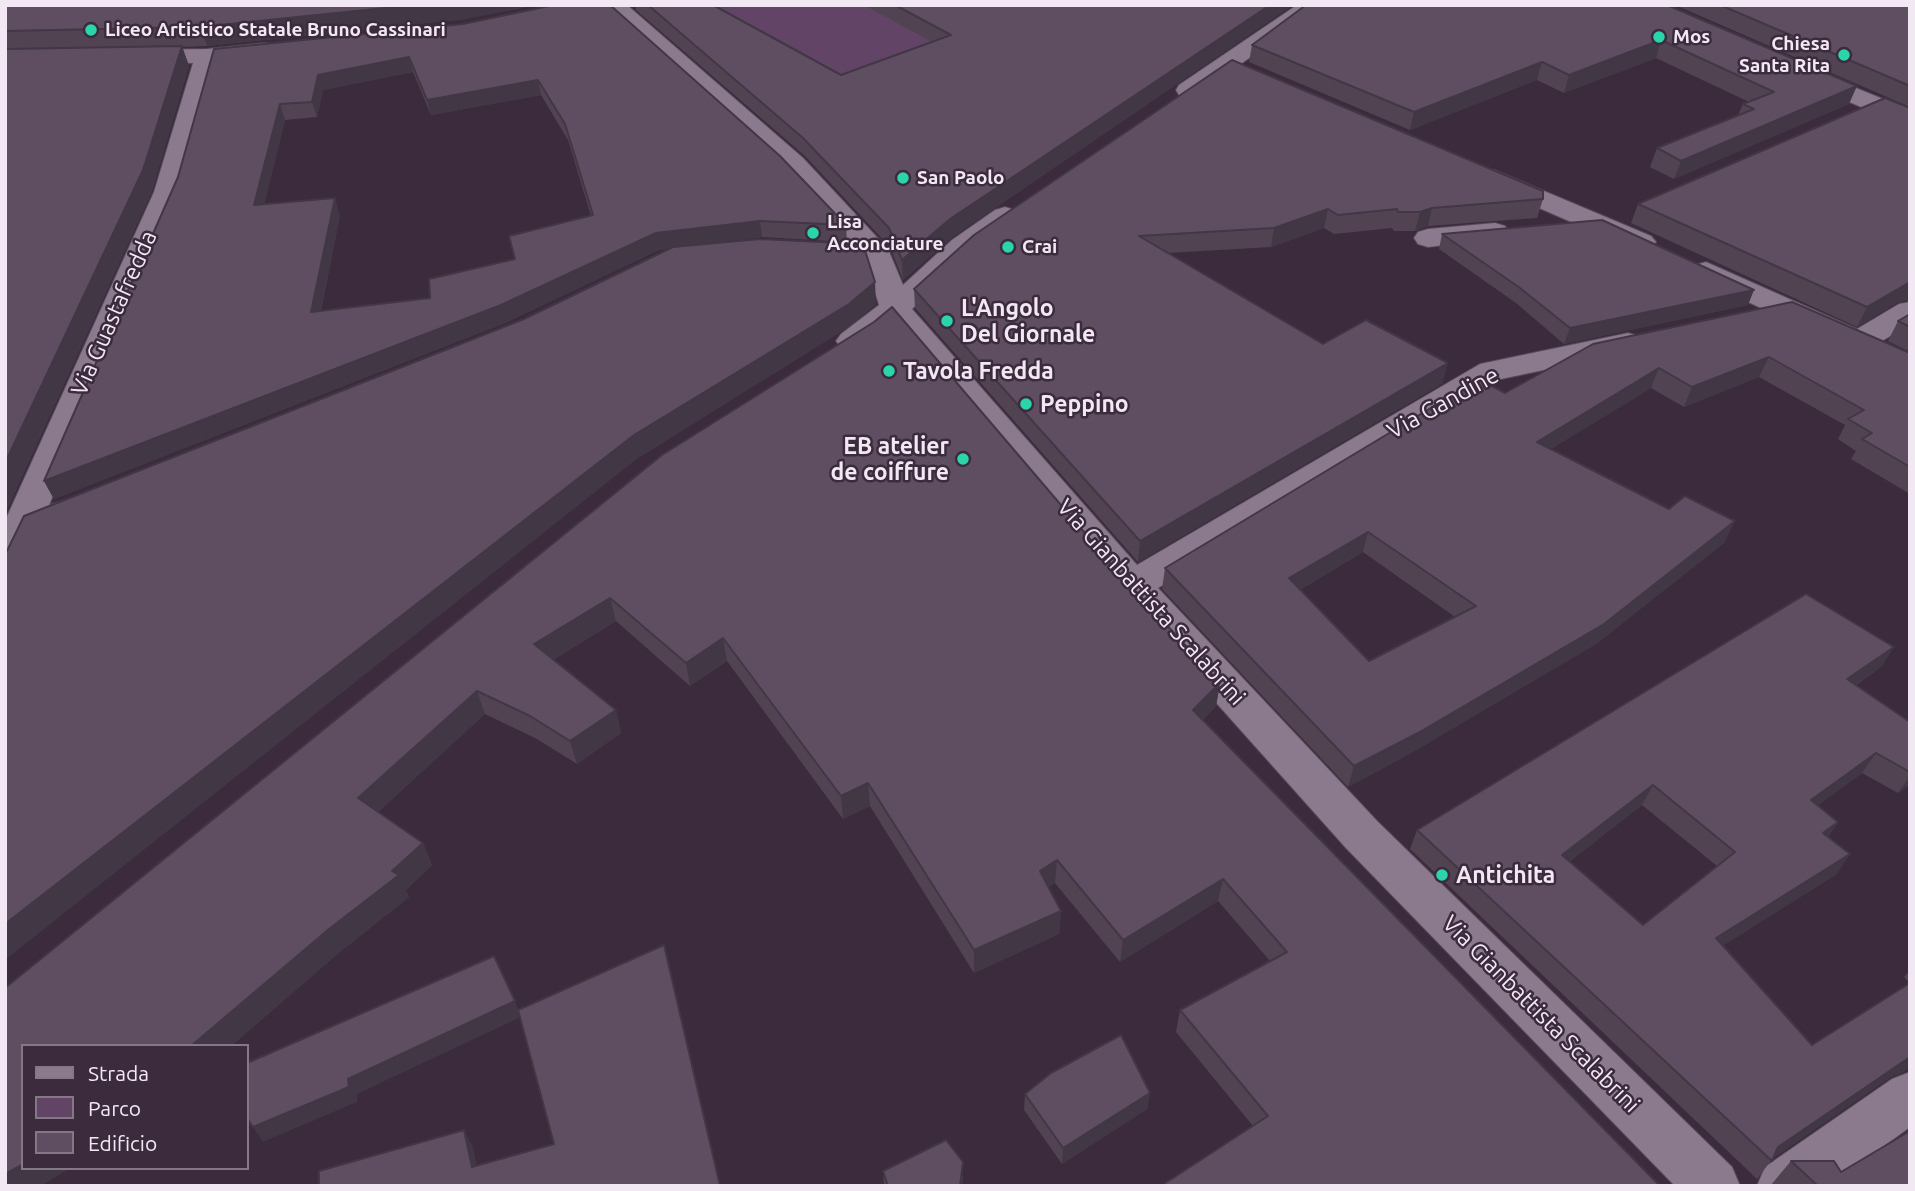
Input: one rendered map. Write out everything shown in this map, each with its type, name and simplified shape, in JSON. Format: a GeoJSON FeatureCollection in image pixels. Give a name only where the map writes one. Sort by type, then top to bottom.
{"type":"FeatureCollection","features":[{"type":"Feature","properties":{"kind":"street","name":"Via Gianbattista Scalabrini"},"geometry":{"type":"LineString","coordinates":[[612,5],[793,164],[878,255],[895,308],[1133,585],[1362,835],[1713,1186]]}},
{"type":"Feature","properties":{"kind":"street"},"geometry":{"type":"LineString","coordinates":[[1168,103],[1238,69],[1313,5]]}},
{"type":"Feature","properties":{"kind":"street"},"geometry":{"type":"LineString","coordinates":[[114,57],[207,56],[289,47]]}},
{"type":"Feature","properties":{"kind":"street","name":"Via Guastafredda"},"geometry":{"type":"LineString","coordinates":[[9,544],[168,192],[207,56]]}},
{"type":"Feature","properties":{"kind":"street"},"geometry":{"type":"LineString","coordinates":[[1781,64],[1910,120]]}},
{"type":"Feature","properties":{"kind":"street"},"geometry":{"type":"LineString","coordinates":[[1842,118],[1875,105]]}},
{"type":"Feature","properties":{"kind":"street"},"geometry":{"type":"LineString","coordinates":[[1476,170],[1614,217],[1669,255],[1910,366]]}},
{"type":"Feature","properties":{"kind":"street"},"geometry":{"type":"LineString","coordinates":[[828,357],[863,335],[962,246],[1031,198]]}},
{"type":"Feature","properties":{"kind":"street"},"geometry":{"type":"LineString","coordinates":[[1428,238],[1535,229],[1614,217]]}},
{"type":"Feature","properties":{"kind":"street"},"geometry":{"type":"LineString","coordinates":[[839,253],[878,255]]}},
{"type":"Feature","properties":{"kind":"street"},"geometry":{"type":"LineString","coordinates":[[1734,320],[1787,309]]}},
{"type":"Feature","properties":{"kind":"street"},"geometry":{"type":"LineString","coordinates":[[1860,341],[1910,311]]}},
{"type":"Feature","properties":{"kind":"street","name":"Via Gandine"},"geometry":{"type":"LineString","coordinates":[[1133,585],[1491,371],[1653,337]]}},
{"type":"Feature","properties":{"kind":"street"},"geometry":{"type":"LineString","coordinates":[[9,544],[94,501]]}},
{"type":"Feature","properties":{"kind":"street"},"geometry":{"type":"LineString","coordinates":[[1784,1186],[1910,1096]]}},
{"type":"Feature","properties":{"kind":"green space"},"geometry":{"type":"Polygon","coordinates":[[[727,5],[970,5],[1017,28],[842,93],[700,14],[727,5]]]}},
{"type":"Feature","properties":{"kind":"building"},"geometry":{"type":"Polygon","coordinates":[[[5,5],[414,5],[200,27],[5,31],[5,5]]]}},
{"type":"Feature","properties":{"kind":"building"},"geometry":{"type":"Polygon","coordinates":[[[554,5],[610,5],[780,156],[846,225],[760,221],[656,233],[501,305],[44,481],[178,177],[214,49],[463,24],[554,5]],[[409,57],[318,75],[312,102],[280,104],[254,205],[335,198],[311,312],[430,298],[429,279],[515,259],[509,236],[593,215],[565,124],[538,80],[427,100],[409,57]]]}},
{"type":"Feature","properties":{"kind":"building"},"geometry":{"type":"Polygon","coordinates":[[[648,5],[713,5],[841,75],[951,35],[895,5],[1270,5],[950,219],[902,260],[889,228],[803,138],[648,5]]]}},
{"type":"Feature","properties":{"kind":"building"},"geometry":{"type":"Polygon","coordinates":[[[1306,5],[1667,5],[1857,86],[1681,161],[1657,148],[1754,109],[1743,104],[1774,92],[1661,40],[1569,75],[1542,62],[1414,112],[1252,45],[1306,5]]]}},
{"type":"Feature","properties":{"kind":"building"},"geometry":{"type":"Polygon","coordinates":[[[1720,5],[1910,5],[1910,86],[1720,5]]]}},
{"type":"Feature","properties":{"kind":"building"},"geometry":{"type":"Polygon","coordinates":[[[182,46],[143,170],[5,463],[5,49],[182,46]]]}},
{"type":"Feature","properties":{"kind":"building"},"geometry":{"type":"Polygon","coordinates":[[[1232,60],[1543,191],[1543,199],[1432,208],[1420,212],[1398,212],[1397,209],[1338,215],[1328,209],[1274,228],[1139,236],[1323,344],[1366,320],[1448,363],[1140,541],[914,289],[974,235],[1232,60]]]}},
{"type":"Feature","properties":{"kind":"building"},"geometry":{"type":"Polygon","coordinates":[[[1885,98],[1910,108],[1910,282],[1867,307],[1638,204],[1885,98]]]}},
{"type":"Feature","properties":{"kind":"building"},"geometry":{"type":"Polygon","coordinates":[[[1602,220],[1754,290],[1570,328],[1520,288],[1442,234],[1602,220]]]}},
{"type":"Feature","properties":{"kind":"building"},"geometry":{"type":"Polygon","coordinates":[[[760,239],[863,244],[875,282],[849,304],[634,435],[5,924],[5,551],[24,516],[524,319],[673,247],[760,239]]]}},
{"type":"Feature","properties":{"kind":"building"},"geometry":{"type":"Polygon","coordinates":[[[1792,302],[1910,353],[1910,467],[1862,439],[1872,433],[1848,419],[1864,410],[1769,357],[1692,387],[1659,368],[1537,442],[1669,509],[1685,496],[1735,521],[1604,624],[1418,733],[1354,766],[1165,568],[1479,379],[1505,393],[1593,344],[1792,302]],[[1368,532],[1289,578],[1369,661],[1476,606],[1368,532]]]}},
{"type":"Feature","properties":{"kind":"building"},"geometry":{"type":"Polygon","coordinates":[[[892,307],[1119,573],[1220,683],[1193,710],[1660,1186],[1161,1186],[1268,1116],[1180,1010],[1287,952],[1223,879],[1123,940],[1057,860],[1040,871],[1061,911],[974,950],[868,783],[841,796],[723,638],[686,663],[610,598],[534,644],[616,710],[570,741],[530,716],[477,691],[358,798],[423,843],[392,871],[399,875],[329,929],[193,1044],[21,1044],[21,1165],[5,1174],[5,988],[662,455],[874,322],[892,307]]]}},
{"type":"Feature","properties":{"kind":"building"},"geometry":{"type":"Polygon","coordinates":[[[1910,314],[1910,327],[1898,321],[1910,314]]]}},
{"type":"Feature","properties":{"kind":"building"},"geometry":{"type":"Polygon","coordinates":[[[1806,594],[1894,647],[1847,679],[1910,722],[1910,772],[1876,753],[1811,800],[1838,822],[1823,833],[1850,854],[1716,938],[1812,1045],[1910,983],[1910,1057],[1778,1147],[1772,1161],[1417,830],[1806,594]],[[1653,785],[1562,855],[1643,925],[1735,852],[1653,785]]]}},
{"type":"Feature","properties":{"kind":"building"},"geometry":{"type":"Polygon","coordinates":[[[664,945],[720,1186],[319,1186],[319,1171],[464,1130],[472,1167],[554,1144],[518,1010],[664,945]]]}},
{"type":"Feature","properties":{"kind":"building"},"geometry":{"type":"Polygon","coordinates":[[[494,956],[515,1001],[348,1079],[349,1087],[253,1127],[248,1120],[248,1063],[494,956]]]}},
{"type":"Feature","properties":{"kind":"building"},"geometry":{"type":"Polygon","coordinates":[[[1121,1035],[1150,1093],[1063,1148],[1025,1094],[1051,1073],[1121,1035]]]}},
{"type":"Feature","properties":{"kind":"building"},"geometry":{"type":"Polygon","coordinates":[[[1910,1131],[1910,1186],[1818,1186],[1791,1161],[1834,1161],[1841,1172],[1910,1131]]]}},
{"type":"Feature","properties":{"kind":"building"},"geometry":{"type":"Polygon","coordinates":[[[946,1140],[963,1162],[960,1186],[888,1186],[883,1171],[946,1140]]]}},
{"type":"Feature","properties":{"kind":"place","name":"Liceo Artistico Statale Bruno Cassinari"},"geometry":{"type":"Point","coordinates":[91,30]}},
{"type":"Feature","properties":{"kind":"place","name":"Mos"},"geometry":{"type":"Point","coordinates":[1659,37]}},
{"type":"Feature","properties":{"kind":"place","name":"Chiesa Santa Rita"},"geometry":{"type":"Point","coordinates":[1844,55]}},
{"type":"Feature","properties":{"kind":"place","name":"San Paolo"},"geometry":{"type":"Point","coordinates":[903,178]}},
{"type":"Feature","properties":{"kind":"place","name":"Lisa Acconciature"},"geometry":{"type":"Point","coordinates":[813,233]}},
{"type":"Feature","properties":{"kind":"place","name":"Crai"},"geometry":{"type":"Point","coordinates":[1008,247]}},
{"type":"Feature","properties":{"kind":"place","name":"L'Angolo Del Giornale"},"geometry":{"type":"Point","coordinates":[947,321]}},
{"type":"Feature","properties":{"kind":"place","name":"Tavola Fredda"},"geometry":{"type":"Point","coordinates":[889,371]}},
{"type":"Feature","properties":{"kind":"place","name":"Peppino"},"geometry":{"type":"Point","coordinates":[1026,404]}},
{"type":"Feature","properties":{"kind":"place","name":"EB atelier de coiffure"},"geometry":{"type":"Point","coordinates":[963,459]}},
{"type":"Feature","properties":{"kind":"place","name":"Antichita"},"geometry":{"type":"Point","coordinates":[1442,875]}}]}
